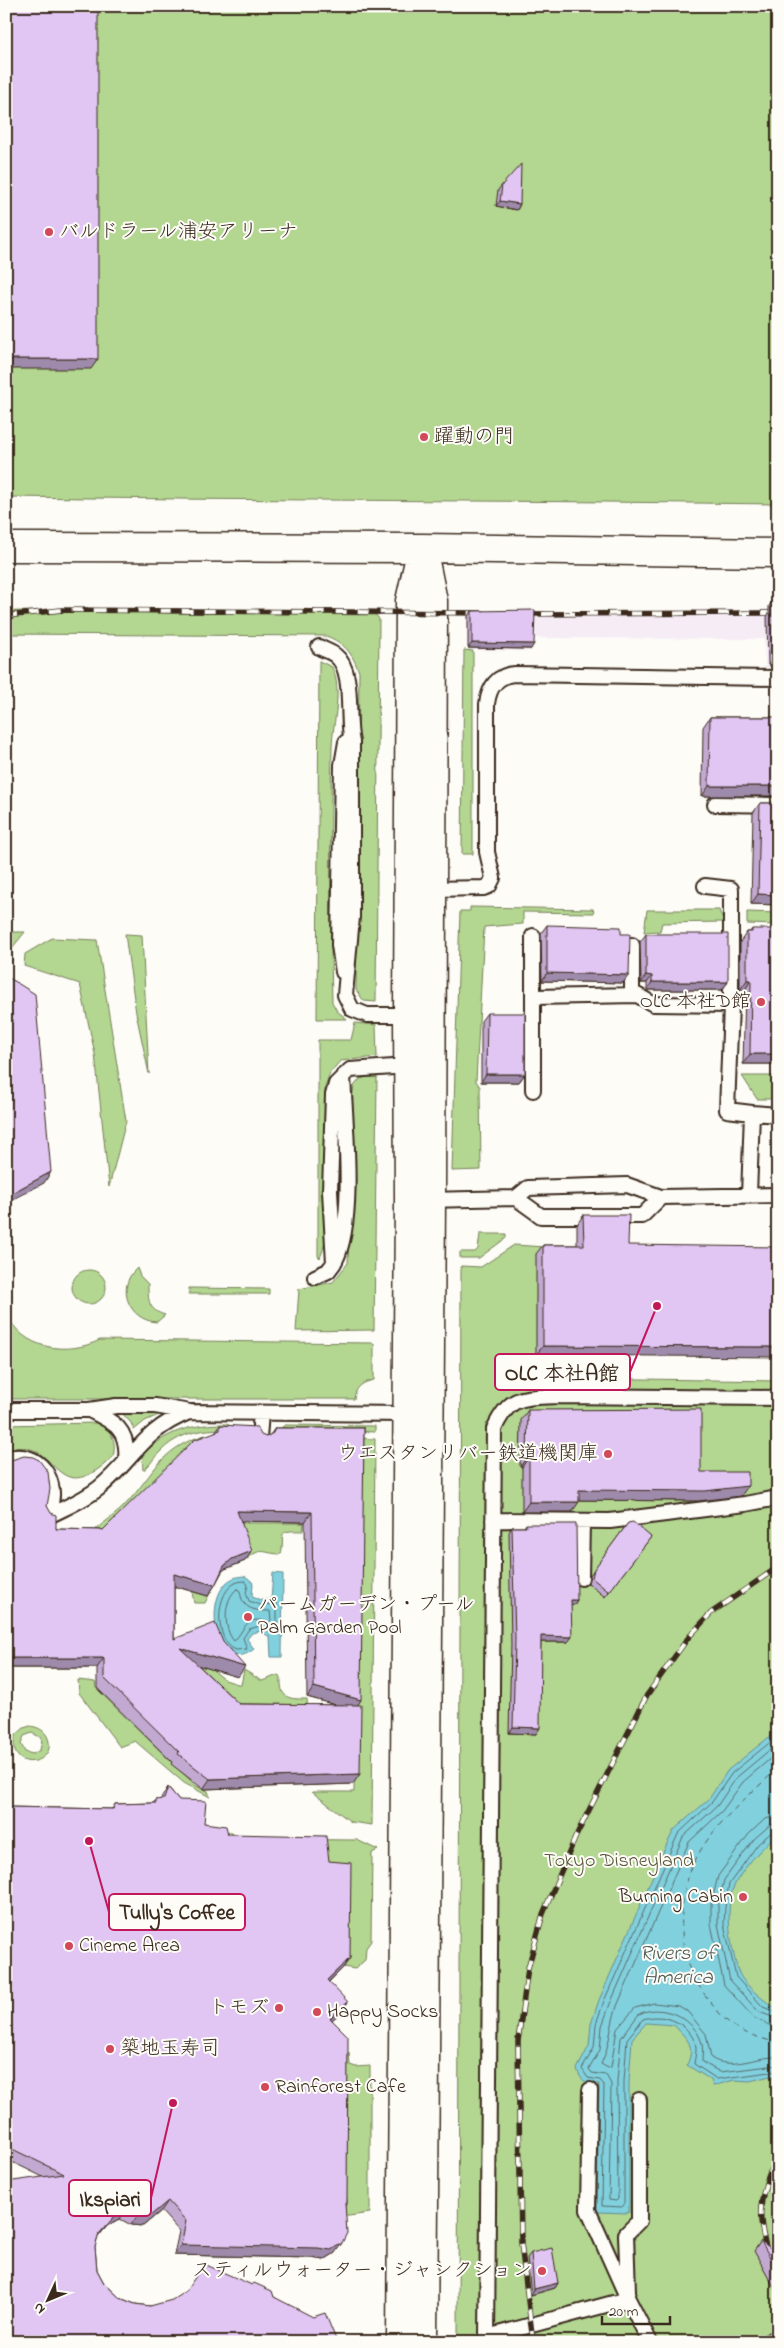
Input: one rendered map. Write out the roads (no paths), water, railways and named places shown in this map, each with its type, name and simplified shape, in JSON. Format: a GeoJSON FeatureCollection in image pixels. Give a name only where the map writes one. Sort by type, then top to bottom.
{"type":"FeatureCollection","features":[{"type":"Feature","properties":{"kind":"street"},"geometry":{"type":"LineString","coordinates":[[6,547],[422,548],[778,552]]}},
{"type":"Feature","properties":{"kind":"street"},"geometry":{"type":"LineString","coordinates":[[401,2342],[408,1414],[420,1200],[432,889],[433,601],[422,548]]}},
{"type":"Feature","properties":{"kind":"street"},"geometry":{"type":"LineString","coordinates":[[422,548],[410,601],[408,1066],[420,1200],[423,2342]]}},
{"type":"Feature","properties":{"kind":"lane"},"geometry":{"type":"LineString","coordinates":[[319,647],[337,656],[347,674],[348,729],[352,742],[352,918],[346,995],[352,1009],[367,1015],[408,1015]]}},
{"type":"Feature","properties":{"kind":"lane"},"geometry":{"type":"LineString","coordinates":[[432,889],[484,888],[489,886],[493,878],[487,852],[487,704],[489,693],[496,681],[503,676],[515,674],[778,678]]}},
{"type":"Feature","properties":{"kind":"lane"},"geometry":{"type":"LineString","coordinates":[[716,804],[778,805]]}},
{"type":"Feature","properties":{"kind":"lane"},"geometry":{"type":"LineString","coordinates":[[704,886],[731,889],[731,1005],[727,1110],[778,1115]]}},
{"type":"Feature","properties":{"kind":"lane"},"geometry":{"type":"LineString","coordinates":[[532,936],[534,997],[533,1090]]}},
{"type":"Feature","properties":{"kind":"lane"},"geometry":{"type":"LineString","coordinates":[[632,945],[632,995]]}},
{"type":"Feature","properties":{"kind":"lane"},"geometry":{"type":"LineString","coordinates":[[534,997],[637,995],[653,1004],[731,1005]]}},
{"type":"Feature","properties":{"kind":"lane"},"geometry":{"type":"LineString","coordinates":[[315,1277],[328,1270],[334,1263],[330,1192],[333,1095],[336,1084],[350,1070],[408,1066]]}},
{"type":"Feature","properties":{"kind":"lane"},"geometry":{"type":"LineString","coordinates":[[749,1195],[752,1113]]}},
{"type":"Feature","properties":{"kind":"lane"},"geometry":{"type":"LineString","coordinates":[[516,1198],[528,1188],[627,1185],[661,1197],[778,1195]]}},
{"type":"Feature","properties":{"kind":"lane"},"geometry":{"type":"LineString","coordinates":[[420,1200],[516,1198],[541,1216],[642,1216],[661,1197]]}},
{"type":"Feature","properties":{"kind":"lane"},"geometry":{"type":"LineString","coordinates":[[628,2300],[487,2340],[494,1429],[500,1414],[510,1404],[524,1398],[558,1396],[778,1398]]}},
{"type":"Feature","properties":{"kind":"lane"},"geometry":{"type":"LineString","coordinates":[[6,1410],[89,1410],[116,1406],[155,1406],[190,1412],[408,1414]]}},
{"type":"Feature","properties":{"kind":"lane"},"geometry":{"type":"LineString","coordinates":[[89,1410],[114,1422],[122,1431],[126,1443],[126,1460]]}},
{"type":"Feature","properties":{"kind":"lane"},"geometry":{"type":"LineString","coordinates":[[6,1459],[21,1457],[33,1461],[43,1468],[50,1477],[53,1489],[53,1500],[49,1514],[74,1505],[99,1488],[149,1435],[169,1420],[190,1412]]}},
{"type":"Feature","properties":{"kind":"lane"},"geometry":{"type":"LineString","coordinates":[[260,1438],[261,1413]]}},
{"type":"Feature","properties":{"kind":"lane"},"geometry":{"type":"LineString","coordinates":[[494,1520],[610,1521],[778,1498]]}},
{"type":"Feature","properties":{"kind":"lane"},"geometry":{"type":"LineString","coordinates":[[581,1578],[582,1521]]}},
{"type":"Feature","properties":{"kind":"lane"},"geometry":{"type":"LineString","coordinates":[[590,2090],[588,2210],[628,2300],[650,2342]]}},
{"type":"Feature","properties":{"kind":"lane"},"geometry":{"type":"LineString","coordinates":[[628,2300],[626,2234],[639,2221],[638,2100]]}},
{"type":"Feature","properties":{"kind":"lane"},"geometry":{"type":"LineString","coordinates":[[768,2342],[778,2337]]}},
{"type":"Feature","properties":{"kind":"water","name":"パームガーデン・プール Palm Garden Pool"},"geometry":{"type":"Polygon","coordinates":[[[273,1573],[283,1574],[282,1657],[271,1657],[270,1637],[260,1631],[252,1633],[247,1639],[254,1649],[240,1655],[229,1653],[221,1643],[216,1628],[215,1612],[218,1597],[225,1584],[237,1577],[244,1576],[253,1583],[252,1597],[261,1600],[271,1600],[273,1573]]]}},
{"type":"Feature","properties":{"kind":"water","name":"Rivers of America"},"geometry":{"type":"Polygon","coordinates":[[[778,1730],[778,1833],[754,1858],[738,1879],[731,1895],[729,1917],[733,1953],[739,1973],[756,1993],[778,2009],[778,2076],[750,2081],[734,2080],[713,2086],[711,2080],[687,2065],[691,2052],[689,2043],[674,2025],[646,2023],[632,2039],[629,2081],[629,2213],[597,2212],[599,2084],[585,2081],[580,2077],[577,2069],[589,2046],[591,2024],[599,2000],[674,1830],[709,1799],[728,1770],[778,1730]]]}},
{"type":"Feature","properties":{"kind":"railway"},"geometry":{"type":"LineString","coordinates":[[6,616],[61,610],[483,613]]}},
{"type":"Feature","properties":{"kind":"railway"},"geometry":{"type":"LineString","coordinates":[[520,614],[778,613]]}},
{"type":"Feature","properties":{"kind":"railway"},"geometry":{"type":"LineString","coordinates":[[533,2342],[521,2243],[518,2041],[528,1968],[543,1914],[576,1836],[647,1695],[688,1638],[711,1613],[778,1567]]}},
{"type":"Feature","properties":{"kind":"railway"},"geometry":{"type":"LineString","coordinates":[[769,2259],[764,2240],[761,2204],[768,2178],[778,2155]]}},
{"type":"Feature","properties":{"kind":"place","name":"バルドラール浦安アリーナ"},"geometry":{"type":"Point","coordinates":[49,232]}},
{"type":"Feature","properties":{"kind":"place","name":"躍動の門"},"geometry":{"type":"Point","coordinates":[424,437]}},
{"type":"Feature","properties":{"kind":"place","name":"OLC 本社D館"},"geometry":{"type":"Point","coordinates":[761,1002]}},
{"type":"Feature","properties":{"kind":"place","name":"OLC 本社A館"},"geometry":{"type":"Point","coordinates":[657,1306]}},
{"type":"Feature","properties":{"kind":"place","name":"ウエスタンリバー鉄道機関庫"},"geometry":{"type":"Point","coordinates":[608,1454]}},
{"type":"Feature","properties":{"kind":"place","name":"パームガーデン・プール Palm Garden Pool"},"geometry":{"type":"Point","coordinates":[248,1617]}},
{"type":"Feature","properties":{"kind":"place","name":"Tully's Coffee"},"geometry":{"type":"Point","coordinates":[89,1841]}},
{"type":"Feature","properties":{"kind":"place","name":"Burning Cabin"},"geometry":{"type":"Point","coordinates":[743,1897]}},
{"type":"Feature","properties":{"kind":"place","name":"Cineme Area"},"geometry":{"type":"Point","coordinates":[69,1946]}},
{"type":"Feature","properties":{"kind":"place","name":"トモズ"},"geometry":{"type":"Point","coordinates":[279,2008]}},
{"type":"Feature","properties":{"kind":"place","name":"Happy Socks"},"geometry":{"type":"Point","coordinates":[317,2012]}},
{"type":"Feature","properties":{"kind":"place","name":"築地玉寿司"},"geometry":{"type":"Point","coordinates":[110,2049]}},
{"type":"Feature","properties":{"kind":"place","name":"Rainforest Cafe"},"geometry":{"type":"Point","coordinates":[265,2087]}},
{"type":"Feature","properties":{"kind":"place","name":"Ikspiari"},"geometry":{"type":"Point","coordinates":[173,2103]}},
{"type":"Feature","properties":{"kind":"place","name":"スティルウォーター・ジャンクション"},"geometry":{"type":"Point","coordinates":[542,2271]}},
{"type":"Feature","properties":{"kind":"park label","name":"Tokyo Disneyland"},"geometry":{"type":"Point","coordinates":[619,1861]}}]}
